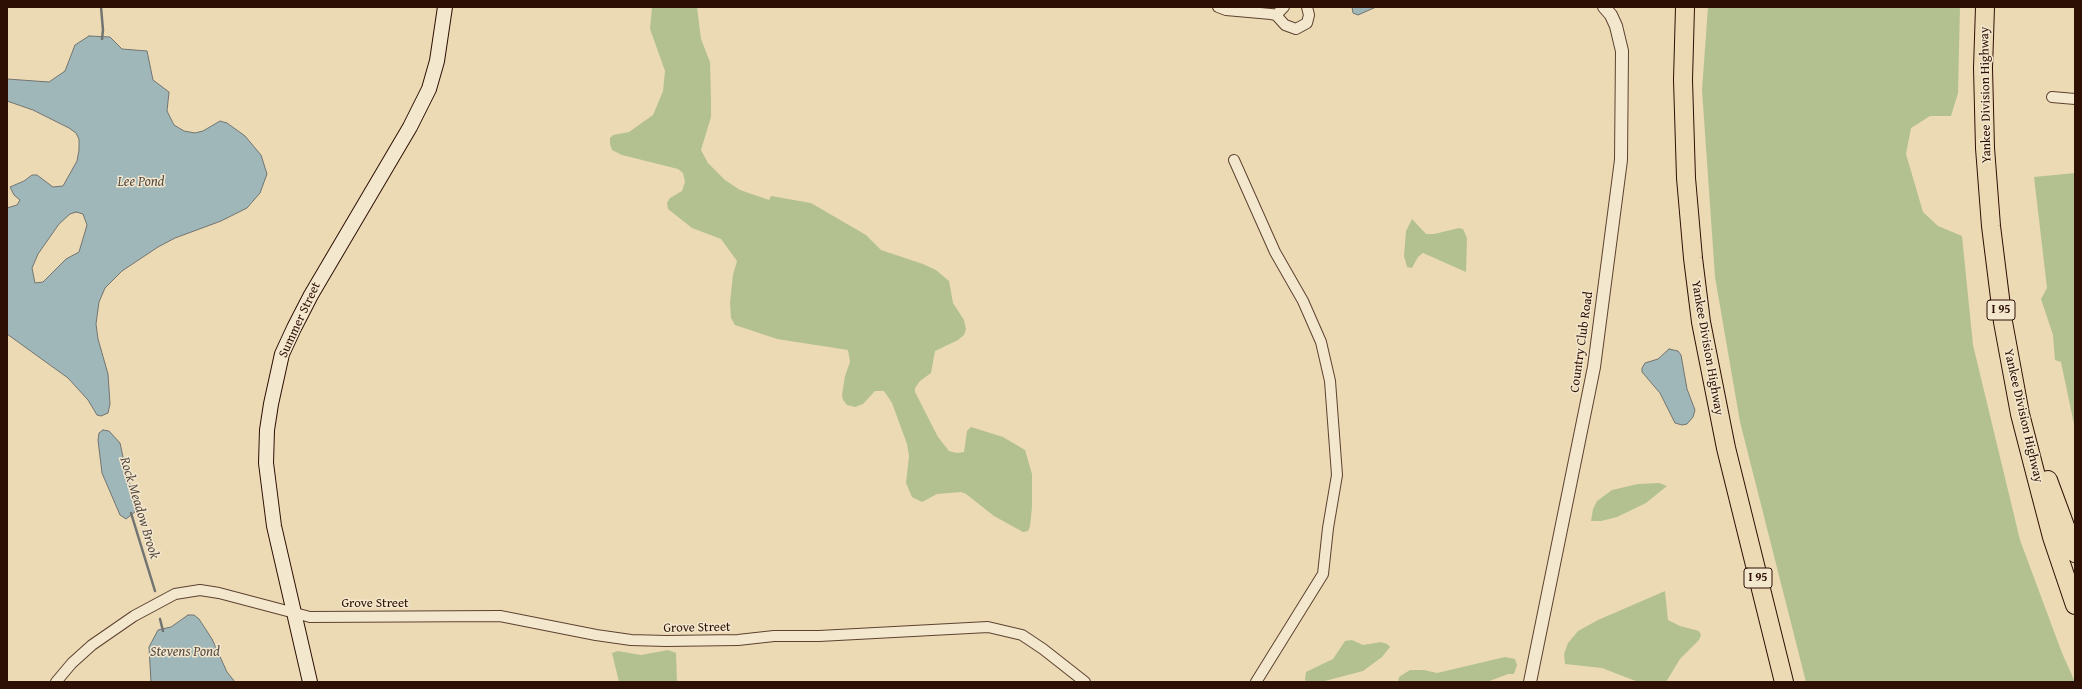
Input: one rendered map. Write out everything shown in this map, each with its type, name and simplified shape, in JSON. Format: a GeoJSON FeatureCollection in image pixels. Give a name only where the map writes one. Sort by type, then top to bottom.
{"type":"FeatureCollection","features":[{"type":"Feature","properties":{"kind":"highway","name":"Yankee Division Highway"},"geometry":{"type":"LineString","coordinates":[[1685,7],[1683,80],[1685,152],[1696,289],[1721,427],[1784,682]]}},
{"type":"Feature","properties":{"kind":"highway","name":"Yankee Division Highway"},"geometry":{"type":"LineString","coordinates":[[1985,7],[1984,116],[1989,210],[2003,322],[2024,428],[2050,530],[2075,605]]}},
{"type":"Feature","properties":{"kind":"highway"},"geometry":{"type":"LineString","coordinates":[[2024,428],[2046,475],[2075,552]]}},
{"type":"Feature","properties":{"kind":"highway"},"geometry":{"type":"LineString","coordinates":[[1777,682],[1779,664]]}},
{"type":"Feature","properties":{"kind":"main road","name":"Summer Street"},"geometry":{"type":"LineString","coordinates":[[310,682],[274,526],[266,463],[267,430],[276,378],[282,354],[311,295],[410,127],[429,89],[437,61],[445,7]]}},
{"type":"Feature","properties":{"kind":"street"},"geometry":{"type":"LineString","coordinates":[[1218,7],[1226,10],[1276,16],[1285,25],[1296,29],[1307,23],[1309,15],[1307,7]]}},
{"type":"Feature","properties":{"kind":"street"},"geometry":{"type":"LineString","coordinates":[[1276,16],[1284,7]]}},
{"type":"Feature","properties":{"kind":"street","name":"Country Club Road"},"geometry":{"type":"LineString","coordinates":[[1530,682],[1594,367],[1621,160],[1622,51],[1616,26],[1611,15],[1604,7]]}},
{"type":"Feature","properties":{"kind":"street"},"geometry":{"type":"LineString","coordinates":[[2052,97],[2075,99]]}},
{"type":"Feature","properties":{"kind":"street"},"geometry":{"type":"LineString","coordinates":[[1234,160],[1275,252],[1303,301],[1320,342],[1330,381],[1337,475],[1328,528],[1323,574],[1256,682]]}},
{"type":"Feature","properties":{"kind":"street","name":"Grove Street"},"geometry":{"type":"LineString","coordinates":[[56,682],[72,663],[103,636],[134,616],[175,594],[190,590],[210,591],[294,614],[326,617],[500,616],[596,636],[666,641],[738,640],[774,636],[819,636],[988,627],[1022,635],[1043,649],[1085,682]]}},
{"type":"Feature","properties":{"kind":"green space"},"geometry":{"type":"Polygon","coordinates":[[[652,7],[697,7],[701,39],[710,62],[711,117],[701,150],[708,163],[725,180],[740,190],[769,200],[771,196],[811,203],[866,235],[881,250],[923,264],[936,270],[949,281],[953,303],[964,320],[966,329],[964,335],[958,340],[935,351],[931,373],[920,381],[915,388],[915,392],[938,437],[949,451],[957,453],[964,452],[967,431],[971,427],[1003,437],[1025,450],[1032,474],[1032,507],[1028,531],[1023,532],[994,516],[966,494],[961,492],[937,494],[922,502],[912,497],[906,483],[909,456],[907,444],[892,403],[884,391],[875,391],[863,404],[855,407],[847,405],[843,400],[842,395],[845,376],[850,362],[848,350],[777,339],[735,325],[731,318],[730,303],[733,275],[737,261],[721,239],[692,228],[668,209],[667,203],[670,198],[682,191],[685,182],[683,173],[678,169],[622,155],[612,150],[610,144],[610,138],[613,135],[629,132],[653,115],[663,91],[665,71],[650,29],[652,7]]]}},
{"type":"Feature","properties":{"kind":"green space"},"geometry":{"type":"Polygon","coordinates":[[[1708,7],[1960,7],[1958,93],[1951,116],[1930,116],[1911,128],[1906,154],[1923,212],[1938,226],[1962,236],[1973,345],[2020,540],[2062,653],[2075,682],[1806,682],[1740,422],[1715,277],[1702,90],[1708,7]]]}},
{"type":"Feature","properties":{"kind":"green space"},"geometry":{"type":"Polygon","coordinates":[[[2075,173],[2075,429],[2061,362],[2055,360],[2053,335],[2041,299],[2047,288],[2034,177],[2075,173]]]}},
{"type":"Feature","properties":{"kind":"green space"},"geometry":{"type":"Polygon","coordinates":[[[1412,219],[1426,234],[1434,234],[1459,228],[1463,229],[1467,238],[1466,272],[1423,253],[1418,257],[1412,268],[1407,267],[1404,256],[1406,231],[1412,219]]]}},
{"type":"Feature","properties":{"kind":"green space"},"geometry":{"type":"Polygon","coordinates":[[[1659,483],[1667,486],[1646,503],[1617,517],[1601,521],[1591,521],[1593,509],[1597,501],[1612,490],[1638,484],[1659,483]]]}},
{"type":"Feature","properties":{"kind":"green space"},"geometry":{"type":"Polygon","coordinates":[[[1665,591],[1668,620],[1680,626],[1699,631],[1701,635],[1699,640],[1680,659],[1666,682],[1638,682],[1602,668],[1565,664],[1564,654],[1568,643],[1578,631],[1598,620],[1665,591]]]}},
{"type":"Feature","properties":{"kind":"green space"},"geometry":{"type":"Polygon","coordinates":[[[1352,640],[1363,645],[1381,642],[1390,647],[1382,657],[1363,671],[1321,682],[1308,682],[1305,680],[1306,672],[1333,659],[1345,641],[1352,640]]]}},
{"type":"Feature","properties":{"kind":"green space"},"geometry":{"type":"Polygon","coordinates":[[[668,650],[676,653],[677,682],[619,682],[612,653],[618,651],[641,655],[668,650]]]}},
{"type":"Feature","properties":{"kind":"green space"},"geometry":{"type":"Polygon","coordinates":[[[1505,657],[1515,659],[1517,665],[1514,674],[1508,674],[1487,682],[1398,682],[1399,677],[1410,670],[1424,670],[1437,673],[1505,657]]]}},
{"type":"Feature","properties":{"kind":"water"},"geometry":{"type":"Polygon","coordinates":[[[1352,7],[1376,7],[1358,15],[1353,13],[1352,7]]]}},
{"type":"Feature","properties":{"kind":"water","name":"Lee Pond"},"geometry":{"type":"Polygon","coordinates":[[[89,36],[110,37],[122,49],[147,51],[153,80],[169,92],[167,111],[174,125],[184,131],[195,133],[203,131],[220,121],[227,123],[245,136],[261,155],[267,174],[260,193],[247,208],[221,221],[175,238],[158,247],[122,271],[105,288],[99,302],[96,324],[98,339],[108,374],[110,404],[108,413],[101,416],[97,415],[88,400],[68,378],[7,334],[7,208],[17,205],[20,200],[14,195],[10,187],[24,181],[32,175],[37,175],[53,187],[63,186],[77,161],[79,139],[76,133],[69,128],[33,110],[7,101],[7,79],[49,82],[65,71],[75,45],[89,36]],[[76,212],[70,214],[59,224],[38,254],[32,268],[35,283],[43,282],[66,259],[79,252],[87,225],[83,214],[76,212]]]}},
{"type":"Feature","properties":{"kind":"water"},"geometry":{"type":"Polygon","coordinates":[[[1669,349],[1678,351],[1681,355],[1687,389],[1695,410],[1693,417],[1687,424],[1682,425],[1675,423],[1660,393],[1642,372],[1642,368],[1645,363],[1658,359],[1669,349]]]}},
{"type":"Feature","properties":{"kind":"water"},"geometry":{"type":"Polygon","coordinates":[[[103,430],[109,431],[120,443],[127,476],[135,498],[135,512],[126,519],[120,515],[102,473],[98,440],[99,433],[103,430]]]}},
{"type":"Feature","properties":{"kind":"water","name":"Stevens Pond"},"geometry":{"type":"Polygon","coordinates":[[[188,615],[194,615],[199,619],[212,639],[227,672],[235,682],[151,682],[149,647],[158,630],[171,627],[188,615]]]}},
{"type":"Feature","properties":{"kind":"waterway","name":"Rock Meadow Brook"},"geometry":{"type":"LineString","coordinates":[[101,7],[103,30],[102,39]]}},
{"type":"Feature","properties":{"kind":"waterway","name":"Rock Meadow Brook"},"geometry":{"type":"LineString","coordinates":[[131,513],[155,591]]}},
{"type":"Feature","properties":{"kind":"waterway","name":"Rock Meadow Brook"},"geometry":{"type":"LineString","coordinates":[[160,619],[163,631]]}}]}
